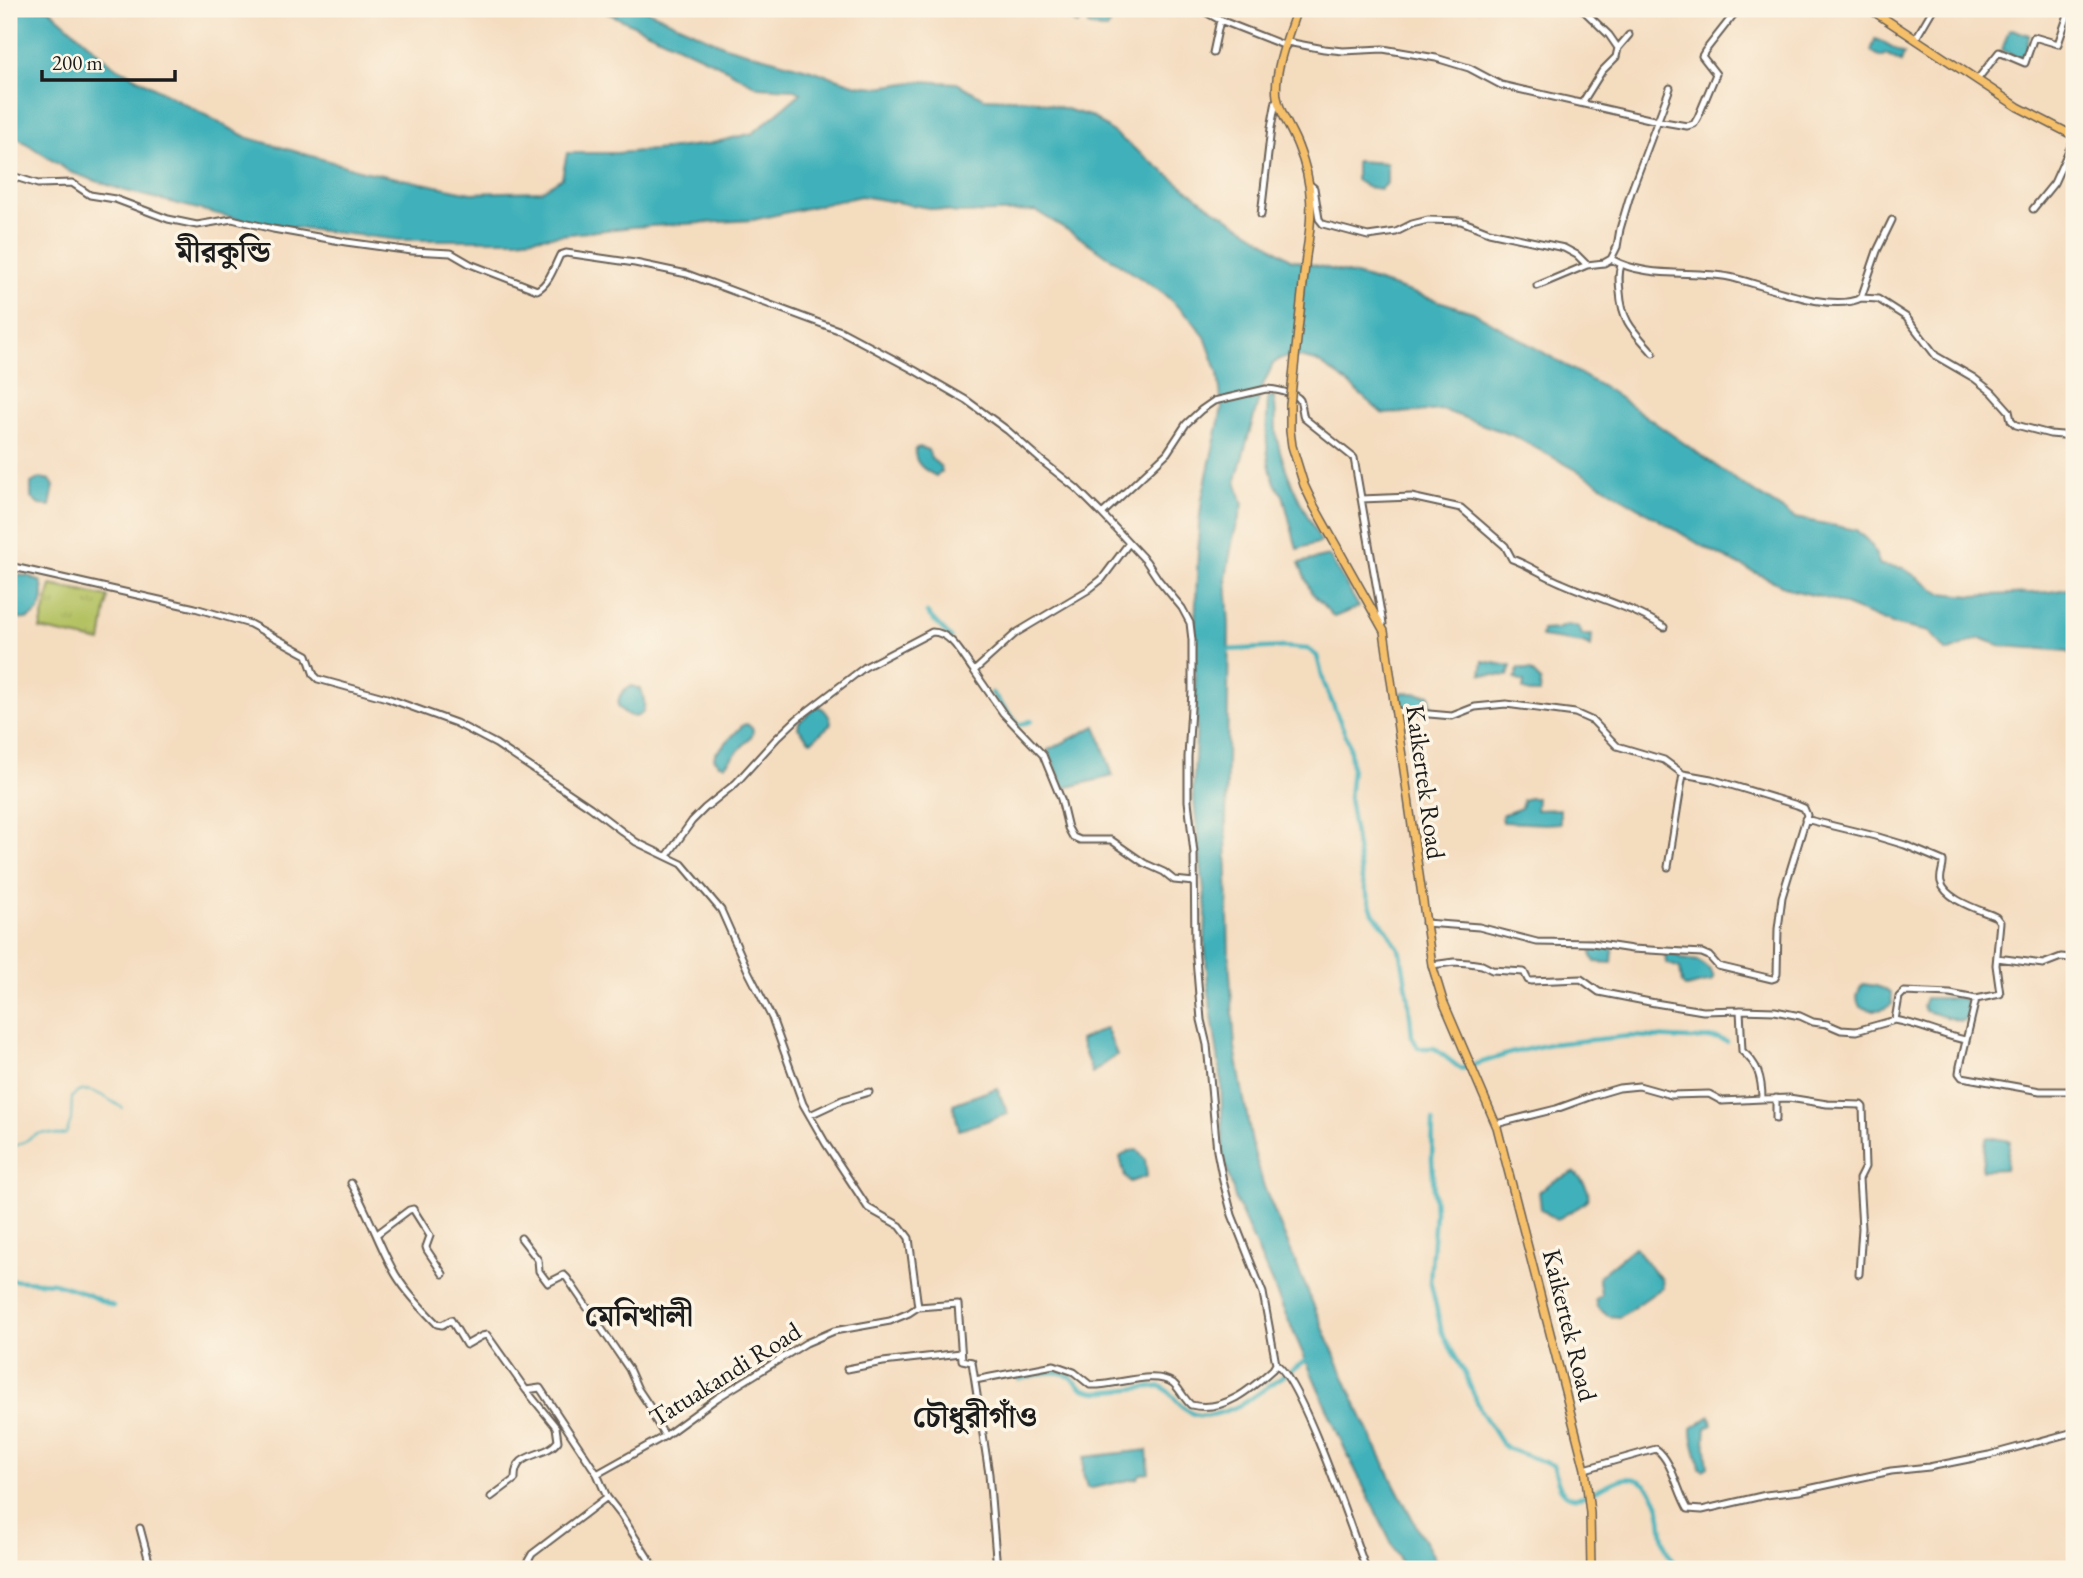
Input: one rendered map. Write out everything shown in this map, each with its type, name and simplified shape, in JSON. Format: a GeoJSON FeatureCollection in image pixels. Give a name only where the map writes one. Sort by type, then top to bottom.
{"type":"FeatureCollection","features":[{"type":"Feature","properties":{"kind":"main road"},"geometry":{"type":"LineString","coordinates":[[1277,98],[1277,85],[1286,44],[1297,9]]}},
{"type":"Feature","properties":{"kind":"main road"},"geometry":{"type":"LineString","coordinates":[[1870,9],[2018,107],[2074,138]]}},
{"type":"Feature","properties":{"kind":"main road","name":"Kaikertek Road"},"geometry":{"type":"LineString","coordinates":[[1277,98],[1300,148],[1312,204],[1290,405],[1292,446],[1304,485],[1314,506],[1384,631],[1432,965],[1443,1001],[1496,1124],[1586,1473],[1591,1569]]}},
{"type":"Feature","properties":{"kind":"street"},"geometry":{"type":"LineString","coordinates":[[942,9],[961,9]]}},
{"type":"Feature","properties":{"kind":"street"},"geometry":{"type":"LineString","coordinates":[[1200,9],[1220,20],[1286,44],[1343,51],[1383,49],[1436,58],[1469,68],[1501,85],[1687,126],[1694,124],[1716,74],[1702,56],[1704,51],[1738,9]]}},
{"type":"Feature","properties":{"kind":"street"},"geometry":{"type":"LineString","coordinates":[[1583,9],[1618,48]]}},
{"type":"Feature","properties":{"kind":"street"},"geometry":{"type":"LineString","coordinates":[[1916,38],[1933,9]]}},
{"type":"Feature","properties":{"kind":"street"},"geometry":{"type":"LineString","coordinates":[[1977,80],[1999,52],[2025,63],[2034,37],[2058,44],[2070,9]]}},
{"type":"Feature","properties":{"kind":"street"},"geometry":{"type":"LineString","coordinates":[[1213,53],[1220,20]]}},
{"type":"Feature","properties":{"kind":"street"},"geometry":{"type":"LineString","coordinates":[[1582,103],[1602,71],[1616,57],[1618,48],[1629,36]]}},
{"type":"Feature","properties":{"kind":"street"},"geometry":{"type":"LineString","coordinates":[[1537,286],[1587,265],[1604,263],[1611,259],[1617,247],[1631,192],[1670,88]]}},
{"type":"Feature","properties":{"kind":"street"},"geometry":{"type":"LineString","coordinates":[[1261,215],[1277,98]]}},
{"type":"Feature","properties":{"kind":"street"},"geometry":{"type":"LineString","coordinates":[[2033,209],[2054,183],[2074,138]]}},
{"type":"Feature","properties":{"kind":"street"},"geometry":{"type":"LineString","coordinates":[[9,175],[38,184],[72,183],[90,195],[115,199],[168,219],[197,225],[232,219],[346,242],[451,253],[470,264],[537,290],[547,282],[561,255],[566,253],[687,274],[841,331],[966,400],[1007,430],[1076,488],[1102,514],[1146,561],[1182,608],[1190,623],[1192,691],[1188,801],[1194,853],[1195,946],[1218,1160],[1232,1215],[1263,1293],[1279,1365],[1291,1382],[1325,1456],[1366,1569]]}},
{"type":"Feature","properties":{"kind":"street"},"geometry":{"type":"LineString","coordinates":[[1309,184],[1314,188],[1319,219],[1323,225],[1368,236],[1396,232],[1428,220],[1461,221],[1489,232],[1564,248],[1587,265]]}},
{"type":"Feature","properties":{"kind":"street"},"geometry":{"type":"LineString","coordinates":[[1861,298],[1877,251],[1892,220]]}},
{"type":"Feature","properties":{"kind":"street"},"geometry":{"type":"LineString","coordinates":[[1611,259],[1621,265],[1651,271],[1730,278],[1811,300],[1852,302],[1861,298],[1878,299],[1906,317],[1936,356],[1992,392],[2009,411],[2011,420],[2016,425],[2050,434],[2074,436]]}},
{"type":"Feature","properties":{"kind":"street"},"geometry":{"type":"LineString","coordinates":[[1621,265],[1621,310],[1630,327],[1653,353]]}},
{"type":"Feature","properties":{"kind":"street"},"geometry":{"type":"LineString","coordinates":[[1102,514],[1167,453],[1186,424],[1214,401],[1266,389],[1298,397],[1304,418],[1352,455],[1384,631]]}},
{"type":"Feature","properties":{"kind":"street"},"geometry":{"type":"LineString","coordinates":[[1361,499],[1411,497],[1461,508],[1505,546],[1512,559],[1530,565],[1560,583],[1625,607],[1664,627]]}},
{"type":"Feature","properties":{"kind":"street"},"geometry":{"type":"LineString","coordinates":[[977,669],[1016,634],[1102,579],[1129,543]]}},
{"type":"Feature","properties":{"kind":"street"},"geometry":{"type":"LineString","coordinates":[[9,566],[195,608],[250,624],[307,655],[318,679],[387,698],[456,723],[496,744],[590,807],[636,842],[682,864],[721,910],[772,1018],[803,1104],[868,1208],[900,1226],[909,1238],[918,1307],[958,1304],[962,1361],[972,1363],[989,1474],[997,1568],[981,1569]]}},
{"type":"Feature","properties":{"kind":"street"},"geometry":{"type":"LineString","coordinates":[[667,856],[692,821],[736,783],[797,719],[865,667],[936,632],[948,637],[977,669],[1003,713],[1043,755],[1073,837],[1111,840],[1174,880],[1194,882]]}},
{"type":"Feature","properties":{"kind":"street"},"geometry":{"type":"LineString","coordinates":[[1395,712],[1452,716],[1475,707],[1506,704],[1575,713],[1593,721],[1617,746],[1664,760],[1684,774],[1711,779],[1806,810],[1783,897],[1778,929],[1777,974],[1772,979],[1718,966],[1702,953],[1632,949],[1592,943],[1537,942],[1479,927],[1425,923]]}},
{"type":"Feature","properties":{"kind":"street"},"geometry":{"type":"LineString","coordinates":[[1668,867],[1684,774]]}},
{"type":"Feature","properties":{"kind":"street"},"geometry":{"type":"LineString","coordinates":[[1805,819],[1875,836],[1940,858],[1944,864],[1940,878],[1947,893],[1996,917],[2000,922],[1997,957],[2000,994],[1976,999],[1950,994],[1904,992],[1899,997],[1895,1020]]}},
{"type":"Feature","properties":{"kind":"street"},"geometry":{"type":"LineString","coordinates":[[1997,957],[2043,964],[2061,957],[2071,958]]}},
{"type":"Feature","properties":{"kind":"street"},"geometry":{"type":"LineString","coordinates":[[1432,965],[1454,962],[1482,965],[1492,970],[1524,972],[1531,981],[1581,979],[1599,992],[1655,1003],[1703,1011],[1765,1010],[1800,1016],[1841,1030],[1856,1031],[1895,1020],[1918,1024],[1965,1041]]}},
{"type":"Feature","properties":{"kind":"street"},"geometry":{"type":"LineString","coordinates":[[1976,999],[1960,1066],[1959,1073],[1962,1077],[2040,1091],[2074,1091]]}},
{"type":"Feature","properties":{"kind":"street"},"geometry":{"type":"LineString","coordinates":[[1740,1010],[1742,1051],[1751,1058],[1760,1074],[1762,1099]]}},
{"type":"Feature","properties":{"kind":"street"},"geometry":{"type":"LineString","coordinates":[[1496,1124],[1556,1110],[1619,1088],[1639,1086],[1671,1095],[1709,1094],[1722,1101],[1797,1098],[1827,1104],[1861,1105],[1866,1167],[1859,1179],[1862,1227],[1859,1274]]}},
{"type":"Feature","properties":{"kind":"street"},"geometry":{"type":"LineString","coordinates":[[810,1115],[842,1100],[869,1092]]}},
{"type":"Feature","properties":{"kind":"street"},"geometry":{"type":"LineString","coordinates":[[1776,1098],[1776,1119]]}},
{"type":"Feature","properties":{"kind":"street"},"geometry":{"type":"LineString","coordinates":[[351,1183],[390,1266],[400,1281],[439,1325],[451,1320],[466,1345],[487,1335],[556,1427],[558,1441],[553,1447],[521,1461],[516,1467],[515,1479],[491,1497]]}},
{"type":"Feature","properties":{"kind":"street"},"geometry":{"type":"LineString","coordinates":[[377,1234],[413,1209],[430,1236],[427,1251],[443,1274]]}},
{"type":"Feature","properties":{"kind":"street"},"geometry":{"type":"LineString","coordinates":[[521,1238],[538,1260],[539,1271],[548,1283],[564,1275],[567,1278],[629,1369],[638,1390],[666,1436]]}},
{"type":"Feature","properties":{"kind":"street","name":"Tatuakandi Road"},"geometry":{"type":"LineString","coordinates":[[597,1474],[666,1436],[717,1398],[806,1343],[834,1331],[890,1321],[918,1307]]}},
{"type":"Feature","properties":{"kind":"street"},"geometry":{"type":"LineString","coordinates":[[847,1369],[961,1353]]}},
{"type":"Feature","properties":{"kind":"street"},"geometry":{"type":"LineString","coordinates":[[975,1380],[1054,1365],[1074,1372],[1090,1385],[1149,1378],[1164,1380],[1172,1383],[1191,1405],[1206,1406],[1244,1395],[1279,1365]]}},
{"type":"Feature","properties":{"kind":"street"},"geometry":{"type":"LineString","coordinates":[[526,1390],[540,1388],[655,1569]]}},
{"type":"Feature","properties":{"kind":"street"},"geometry":{"type":"LineString","coordinates":[[1586,1473],[1656,1449],[1665,1459],[1688,1510],[1702,1510],[1891,1471],[1929,1467],[1989,1455],[2074,1433]]}},
{"type":"Feature","properties":{"kind":"street"},"geometry":{"type":"LineString","coordinates":[[532,1569],[528,1561],[532,1554],[607,1497]]}},
{"type":"Feature","properties":{"kind":"street"},"geometry":{"type":"LineString","coordinates":[[140,1528],[151,1569]]}},
{"type":"Feature","properties":{"kind":"green space"},"geometry":{"type":"Polygon","coordinates":[[[51,585],[108,597],[101,642],[40,629],[51,585]]]}},
{"type":"Feature","properties":{"kind":"water"},"geometry":{"type":"Polygon","coordinates":[[[9,9],[49,9],[111,64],[246,137],[363,171],[471,193],[541,191],[562,178],[567,153],[666,149],[708,144],[753,133],[801,93],[792,89],[758,87],[717,64],[602,9],[644,9],[725,46],[857,85],[878,87],[920,81],[957,83],[984,98],[1035,100],[1093,117],[1209,206],[1290,259],[1363,277],[1473,312],[1610,391],[1795,518],[1856,530],[1871,544],[1880,565],[1903,568],[1940,593],[1973,596],[2074,588],[2074,660],[2068,651],[2002,646],[1980,638],[1947,652],[1929,632],[1892,624],[1833,600],[1792,590],[1758,574],[1704,547],[1573,468],[1514,436],[1443,410],[1383,414],[1340,377],[1316,361],[1299,357],[1281,358],[1273,364],[1263,385],[1236,480],[1243,505],[1233,538],[1226,578],[1229,625],[1226,831],[1229,958],[1235,1047],[1253,1148],[1264,1187],[1368,1429],[1441,1569],[1404,1569],[1344,1447],[1236,1201],[1223,1155],[1221,1076],[1209,996],[1205,948],[1206,909],[1193,792],[1197,723],[1194,654],[1199,523],[1222,408],[1218,373],[1205,337],[1192,320],[1164,294],[1036,211],[957,213],[861,196],[753,220],[633,227],[516,240],[400,240],[254,223],[122,190],[70,172],[9,132],[9,9]]]}},
{"type":"Feature","properties":{"kind":"water"},"geometry":{"type":"Polygon","coordinates":[[[1055,9],[1084,9],[1083,19],[1078,24],[1055,13],[1055,9]]]}},
{"type":"Feature","properties":{"kind":"water"},"geometry":{"type":"Polygon","coordinates":[[[1094,9],[1101,9],[1110,16],[1107,29],[1088,25],[1094,9]]]}},
{"type":"Feature","properties":{"kind":"water"},"geometry":{"type":"Polygon","coordinates":[[[2009,30],[2029,35],[2022,58],[2002,50],[2009,30]]]}},
{"type":"Feature","properties":{"kind":"water"},"geometry":{"type":"Polygon","coordinates":[[[1875,39],[1904,54],[1901,62],[1886,54],[1881,57],[1871,51],[1875,39]]]}},
{"type":"Feature","properties":{"kind":"water"},"geometry":{"type":"Polygon","coordinates":[[[1356,161],[1387,163],[1387,183],[1380,189],[1367,187],[1356,180],[1356,161]]]}},
{"type":"Feature","properties":{"kind":"water"},"geometry":{"type":"Polygon","coordinates":[[[1273,395],[1280,453],[1321,542],[1297,549],[1283,495],[1269,463],[1267,409],[1268,398],[1273,395]]]}},
{"type":"Feature","properties":{"kind":"water"},"geometry":{"type":"Polygon","coordinates":[[[916,448],[928,450],[942,472],[936,476],[920,465],[915,453],[916,448]]]}},
{"type":"Feature","properties":{"kind":"water"},"geometry":{"type":"Polygon","coordinates":[[[40,478],[50,480],[54,486],[50,506],[39,505],[31,498],[31,483],[40,478]]]}},
{"type":"Feature","properties":{"kind":"water"},"geometry":{"type":"Polygon","coordinates":[[[1329,556],[1359,607],[1334,617],[1311,592],[1299,563],[1329,556]]]}},
{"type":"Feature","properties":{"kind":"water"},"geometry":{"type":"Polygon","coordinates":[[[17,575],[29,576],[41,582],[43,591],[41,606],[32,617],[25,619],[9,615],[9,582],[17,575]]]}},
{"type":"Feature","properties":{"kind":"water"},"geometry":{"type":"Polygon","coordinates":[[[1566,625],[1579,627],[1582,635],[1592,635],[1591,647],[1583,643],[1541,637],[1542,630],[1566,625]]]}},
{"type":"Feature","properties":{"kind":"water"},"geometry":{"type":"Polygon","coordinates":[[[1483,661],[1511,666],[1508,676],[1481,674],[1483,661]]]}},
{"type":"Feature","properties":{"kind":"water"},"geometry":{"type":"Polygon","coordinates":[[[1518,668],[1531,671],[1541,681],[1540,693],[1529,693],[1523,689],[1524,682],[1515,679],[1518,668]]]}},
{"type":"Feature","properties":{"kind":"water"},"geometry":{"type":"Polygon","coordinates":[[[632,686],[640,689],[644,704],[641,714],[636,717],[625,713],[618,706],[621,693],[632,686]]]}},
{"type":"Feature","properties":{"kind":"water"},"geometry":{"type":"Polygon","coordinates":[[[1402,692],[1430,695],[1431,709],[1397,705],[1402,692]]]}},
{"type":"Feature","properties":{"kind":"water"},"geometry":{"type":"Polygon","coordinates":[[[817,706],[827,713],[831,724],[810,741],[798,728],[799,722],[817,706]]]}},
{"type":"Feature","properties":{"kind":"water"},"geometry":{"type":"Polygon","coordinates":[[[747,724],[753,729],[752,736],[725,765],[719,764],[714,758],[715,754],[747,724]]]}},
{"type":"Feature","properties":{"kind":"water"},"geometry":{"type":"Polygon","coordinates":[[[1096,726],[1113,776],[1064,788],[1048,750],[1096,726]]]}},
{"type":"Feature","properties":{"kind":"water"},"geometry":{"type":"Polygon","coordinates":[[[1537,798],[1536,810],[1560,809],[1560,823],[1503,822],[1502,815],[1521,808],[1523,800],[1537,798]]]}},
{"type":"Feature","properties":{"kind":"water"},"geometry":{"type":"Polygon","coordinates":[[[1593,945],[1613,949],[1612,963],[1595,962],[1591,954],[1593,945]]]}},
{"type":"Feature","properties":{"kind":"water"},"geometry":{"type":"Polygon","coordinates":[[[1665,953],[1699,961],[1711,971],[1714,978],[1710,982],[1685,987],[1682,984],[1680,968],[1666,963],[1665,953]]]}},
{"type":"Feature","properties":{"kind":"water"},"geometry":{"type":"Polygon","coordinates":[[[1863,984],[1888,990],[1892,1004],[1877,1010],[1860,1007],[1857,995],[1863,984]]]}},
{"type":"Feature","properties":{"kind":"water"},"geometry":{"type":"Polygon","coordinates":[[[1926,998],[1962,998],[1966,1001],[1968,1016],[1960,1021],[1925,1011],[1923,1006],[1926,998]]]}},
{"type":"Feature","properties":{"kind":"water"},"geometry":{"type":"Polygon","coordinates":[[[1106,1028],[1117,1055],[1092,1073],[1080,1040],[1106,1028]]]}},
{"type":"Feature","properties":{"kind":"water"},"geometry":{"type":"Polygon","coordinates":[[[997,1088],[1008,1114],[959,1130],[953,1104],[997,1088]]]}},
{"type":"Feature","properties":{"kind":"water"},"geometry":{"type":"Polygon","coordinates":[[[1988,1137],[2010,1141],[2006,1169],[1983,1170],[1988,1137]]]}},
{"type":"Feature","properties":{"kind":"water"},"geometry":{"type":"Polygon","coordinates":[[[1137,1150],[1145,1160],[1147,1176],[1130,1182],[1125,1177],[1120,1157],[1129,1151],[1137,1150]]]}},
{"type":"Feature","properties":{"kind":"water"},"geometry":{"type":"Polygon","coordinates":[[[1574,1172],[1588,1190],[1588,1196],[1580,1206],[1556,1220],[1541,1209],[1539,1191],[1574,1172]]]}},
{"type":"Feature","properties":{"kind":"water"},"geometry":{"type":"Polygon","coordinates":[[[1634,1247],[1662,1279],[1663,1287],[1620,1317],[1608,1316],[1597,1307],[1595,1299],[1601,1295],[1599,1276],[1634,1247]]]}},
{"type":"Feature","properties":{"kind":"water"},"geometry":{"type":"Polygon","coordinates":[[[1710,1416],[1712,1425],[1706,1428],[1705,1438],[1708,1467],[1703,1470],[1700,1468],[1692,1428],[1710,1416]]]}},
{"type":"Feature","properties":{"kind":"water"},"geometry":{"type":"Polygon","coordinates":[[[1147,1450],[1149,1473],[1140,1474],[1138,1478],[1087,1488],[1083,1473],[1084,1457],[1147,1450]]]}},
{"type":"Feature","properties":{"kind":"waterway"},"geometry":{"type":"LineString","coordinates":[[927,613],[951,638]]}},
{"type":"Feature","properties":{"kind":"waterway"},"geometry":{"type":"LineString","coordinates":[[1224,650],[1284,647],[1308,649],[1317,656],[1324,683],[1349,743],[1352,768],[1349,798],[1362,880],[1373,913],[1388,931],[1401,954],[1412,1036],[1418,1048],[1434,1048],[1461,1069],[1550,1044],[1630,1036],[1717,1038],[1727,1042]]}},
{"type":"Feature","properties":{"kind":"waterway"},"geometry":{"type":"LineString","coordinates":[[992,693],[1019,725],[1031,721]]}},
{"type":"Feature","properties":{"kind":"waterway"},"geometry":{"type":"LineString","coordinates":[[9,1146],[18,1145],[42,1133],[66,1134],[71,1120],[72,1097],[78,1092],[84,1090],[97,1093],[123,1108]]}},
{"type":"Feature","properties":{"kind":"waterway"},"geometry":{"type":"LineString","coordinates":[[1433,1121],[1435,1213],[1430,1280],[1442,1333],[1465,1374],[1481,1411],[1501,1443],[1508,1449],[1553,1465],[1560,1487],[1570,1496],[1580,1497],[1624,1479],[1635,1479],[1646,1485],[1660,1509],[1667,1551],[1679,1569]]}},
{"type":"Feature","properties":{"kind":"waterway"},"geometry":{"type":"LineString","coordinates":[[9,1280],[54,1283],[113,1306]]}},
{"type":"Feature","properties":{"kind":"waterway"},"geometry":{"type":"LineString","coordinates":[[1019,1379],[1053,1372],[1069,1376],[1081,1387],[1098,1392],[1161,1386],[1191,1413],[1206,1415],[1223,1412],[1244,1403],[1311,1357]]}},
{"type":"Feature","properties":{"kind":"district","name":"মীরকুন্ডি"},"geometry":{"type":"Point","coordinates":[223,251]}},
{"type":"Feature","properties":{"kind":"district","name":"মেনিখালী"},"geometry":{"type":"Point","coordinates":[639,1315]}},
{"type":"Feature","properties":{"kind":"district","name":"চৌধুরীগাঁও"},"geometry":{"type":"Point","coordinates":[975,1416]}}]}
